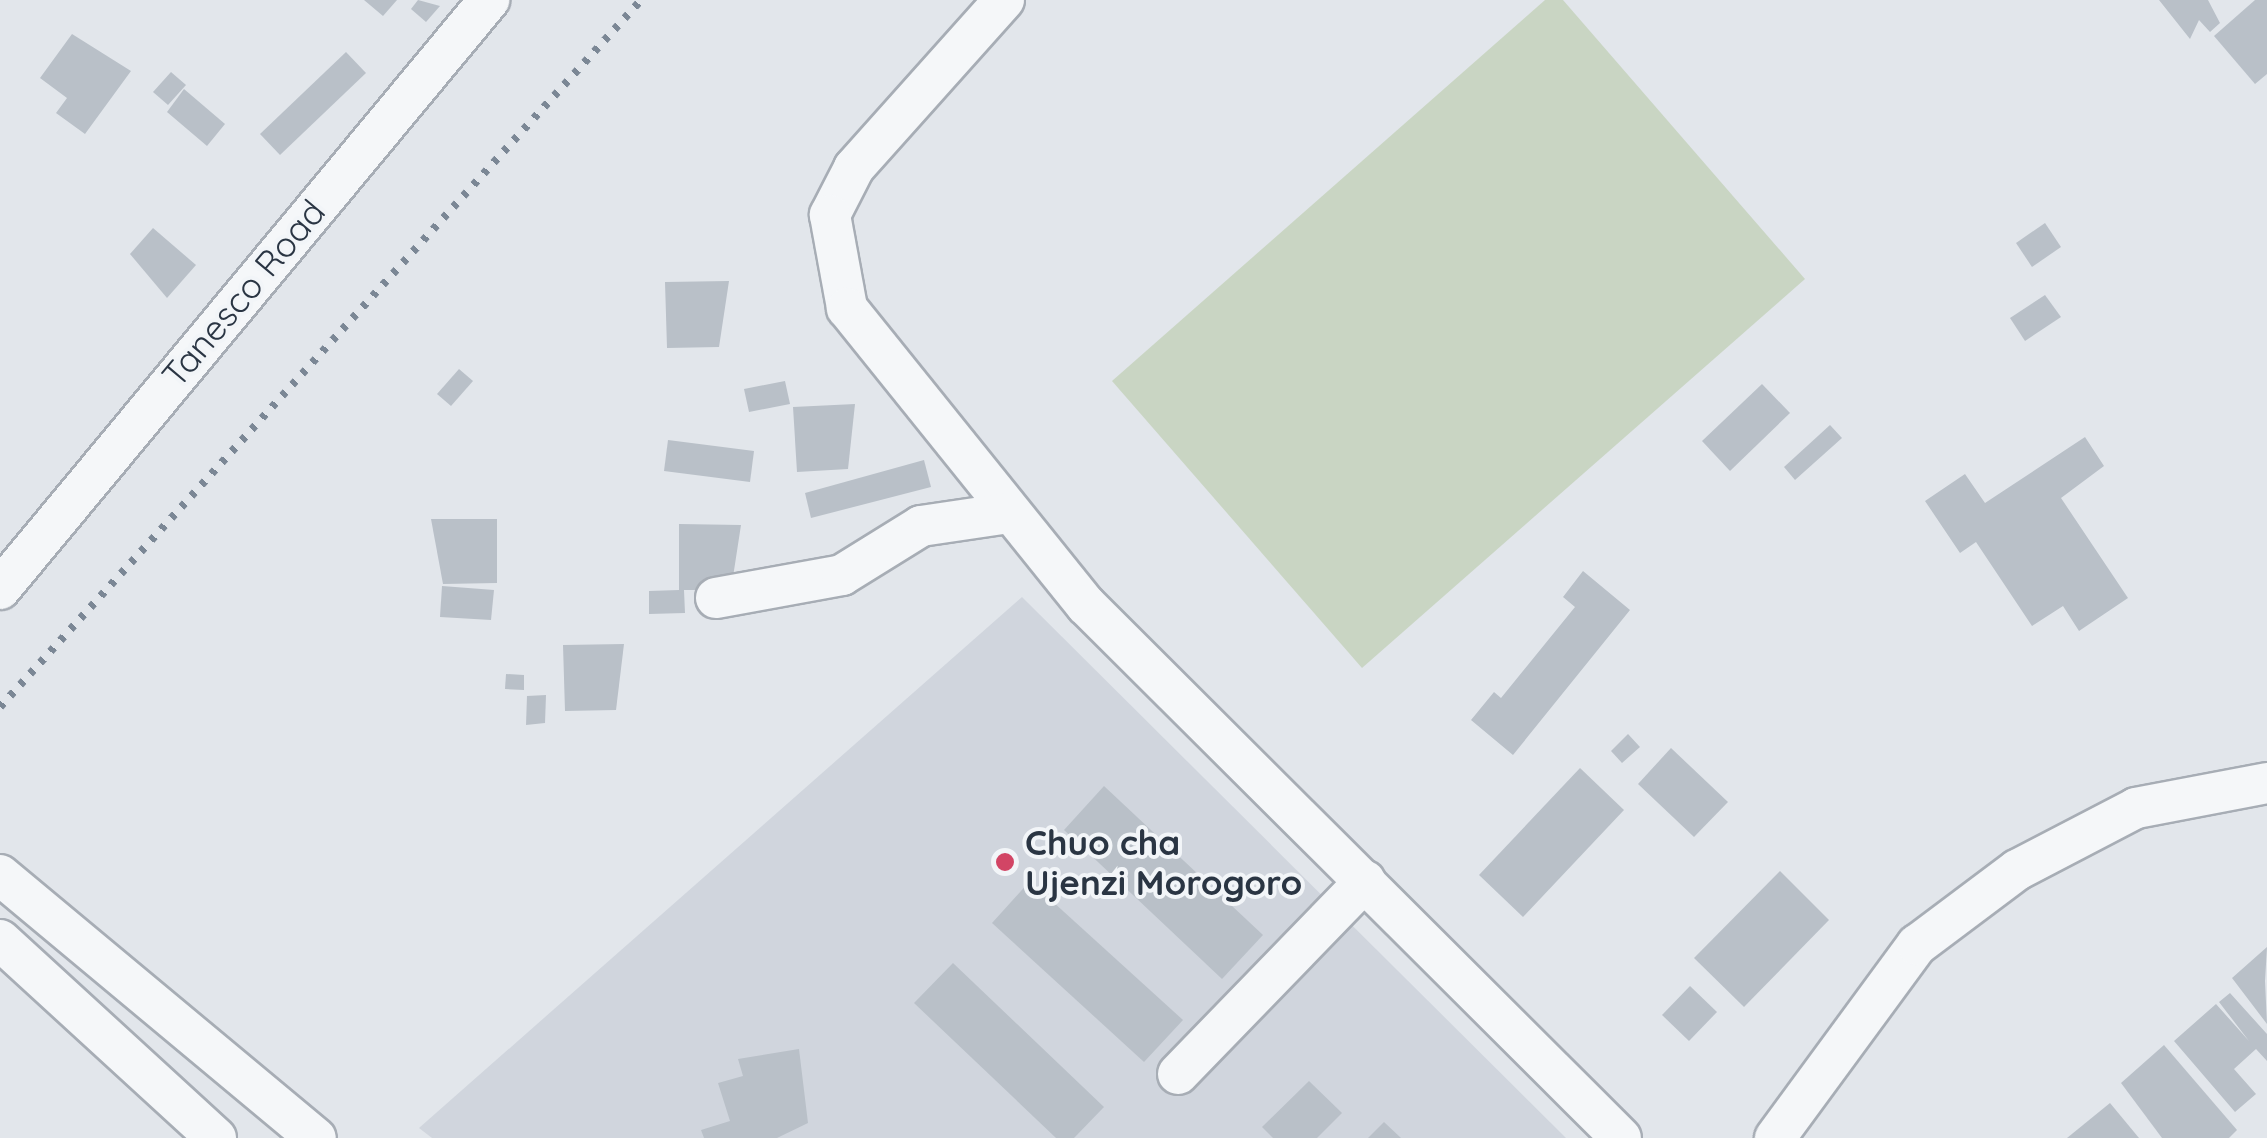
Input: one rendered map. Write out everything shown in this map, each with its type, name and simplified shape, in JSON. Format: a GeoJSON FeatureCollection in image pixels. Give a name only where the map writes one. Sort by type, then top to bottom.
{"type":"FeatureCollection","features":[{"type":"Feature","properties":{"kind":"street","name":"Tanesco Road"},"geometry":{"type":"LineString","coordinates":[[0,588],[489,0]]}},
{"type":"Feature","properties":{"kind":"street"},"geometry":{"type":"LineString","coordinates":[[1004,0],[854,168],[830,215],[848,308],[1086,605],[1620,1138]]}},
{"type":"Feature","properties":{"kind":"street"},"geometry":{"type":"LineString","coordinates":[[716,598],[842,575],[921,526],[1010,513]]}},
{"type":"Feature","properties":{"kind":"street"},"geometry":{"type":"LineString","coordinates":[[1775,1138],[1916,944],[2017,870],[2136,808],[2267,782]]}},
{"type":"Feature","properties":{"kind":"street"},"geometry":{"type":"LineString","coordinates":[[0,876],[316,1138]]}},
{"type":"Feature","properties":{"kind":"street"},"geometry":{"type":"LineString","coordinates":[[1178,1074],[1365,882]]}},
{"type":"Feature","properties":{"kind":"street"},"geometry":{"type":"LineString","coordinates":[[0,940],[216,1138]]}},
{"type":"Feature","properties":{"kind":"shaded area","name":"Chuo cha Ujenzi Morogoro"},"geometry":{"type":"Polygon","coordinates":[[[1022,597],[1566,1138],[432,1138],[419,1128],[1022,597]]]}},
{"type":"Feature","properties":{"kind":"green space"},"geometry":{"type":"Polygon","coordinates":[[[1545,0],[1563,0],[1805,279],[1362,668],[1112,381],[1545,0]]]}},
{"type":"Feature","properties":{"kind":"building"},"geometry":{"type":"Polygon","coordinates":[[[364,0],[397,0],[383,16],[364,0]]]}},
{"type":"Feature","properties":{"kind":"building"},"geometry":{"type":"Polygon","coordinates":[[[418,0],[440,6],[426,22],[411,9],[418,0]]]}},
{"type":"Feature","properties":{"kind":"building"},"geometry":{"type":"Polygon","coordinates":[[[2159,0],[2208,0],[2220,23],[2210,32],[2199,20],[2190,39],[2159,0]]]}},
{"type":"Feature","properties":{"kind":"building"},"geometry":{"type":"Polygon","coordinates":[[[2255,0],[2267,0],[2267,74],[2255,84],[2214,36],[2255,0]]]}},
{"type":"Feature","properties":{"kind":"building"},"geometry":{"type":"Polygon","coordinates":[[[72,34],[131,71],[85,134],[56,113],[67,98],[40,78],[72,34]]]}},
{"type":"Feature","properties":{"kind":"building"},"geometry":{"type":"Polygon","coordinates":[[[346,52],[366,73],[280,155],[260,134],[346,52]]]}},
{"type":"Feature","properties":{"kind":"building"},"geometry":{"type":"Polygon","coordinates":[[[171,72],[186,85],[168,105],[153,92],[171,72]]]}},
{"type":"Feature","properties":{"kind":"building"},"geometry":{"type":"Polygon","coordinates":[[[184,89],[225,124],[207,146],[167,112],[184,89]]]}},
{"type":"Feature","properties":{"kind":"building"},"geometry":{"type":"Polygon","coordinates":[[[2045,223],[2061,247],[2032,267],[2016,243],[2045,223]]]}},
{"type":"Feature","properties":{"kind":"building"},"geometry":{"type":"Polygon","coordinates":[[[153,228],[196,265],[167,298],[130,254],[153,228]]]}},
{"type":"Feature","properties":{"kind":"building"},"geometry":{"type":"Polygon","coordinates":[[[729,281],[719,347],[667,348],[665,282],[729,281]]]}},
{"type":"Feature","properties":{"kind":"building"},"geometry":{"type":"Polygon","coordinates":[[[2045,295],[2061,317],[2025,341],[2010,318],[2045,295]]]}},
{"type":"Feature","properties":{"kind":"building"},"geometry":{"type":"Polygon","coordinates":[[[459,369],[473,381],[451,406],[437,394],[459,369]]]}},
{"type":"Feature","properties":{"kind":"building"},"geometry":{"type":"Polygon","coordinates":[[[785,381],[790,404],[749,412],[744,389],[785,381]]]}},
{"type":"Feature","properties":{"kind":"building"},"geometry":{"type":"Polygon","coordinates":[[[1762,384],[1790,413],[1730,471],[1702,441],[1762,384]]]}},
{"type":"Feature","properties":{"kind":"building"},"geometry":{"type":"Polygon","coordinates":[[[855,404],[848,469],[797,472],[793,407],[855,404]]]}},
{"type":"Feature","properties":{"kind":"building"},"geometry":{"type":"Polygon","coordinates":[[[1830,425],[1842,438],[1795,480],[1784,467],[1830,425]]]}},
{"type":"Feature","properties":{"kind":"building"},"geometry":{"type":"Polygon","coordinates":[[[2085,437],[2104,466],[2061,498],[2128,598],[2079,631],[2063,606],[2032,626],[1976,542],[1960,553],[1925,501],[1965,474],[1985,503],[2085,437]]]}},
{"type":"Feature","properties":{"kind":"building"},"geometry":{"type":"Polygon","coordinates":[[[668,440],[754,451],[750,482],[664,471],[668,440]]]}},
{"type":"Feature","properties":{"kind":"building"},"geometry":{"type":"Polygon","coordinates":[[[924,460],[931,487],[811,518],[805,493],[924,460]]]}},
{"type":"Feature","properties":{"kind":"building"},"geometry":{"type":"Polygon","coordinates":[[[431,519],[497,519],[497,583],[443,584],[431,519]]]}},
{"type":"Feature","properties":{"kind":"building"},"geometry":{"type":"Polygon","coordinates":[[[679,524],[741,525],[731,590],[684,590],[685,613],[649,614],[649,591],[679,590],[679,524]]]}},
{"type":"Feature","properties":{"kind":"building"},"geometry":{"type":"Polygon","coordinates":[[[1583,571],[1630,610],[1513,755],[1471,720],[1494,692],[1501,698],[1575,607],[1563,597],[1583,571]]]}},
{"type":"Feature","properties":{"kind":"building"},"geometry":{"type":"Polygon","coordinates":[[[442,586],[494,590],[491,620],[440,617],[442,586]]]}},
{"type":"Feature","properties":{"kind":"building"},"geometry":{"type":"Polygon","coordinates":[[[624,644],[616,710],[565,711],[563,645],[624,644]]]}},
{"type":"Feature","properties":{"kind":"building"},"geometry":{"type":"Polygon","coordinates":[[[506,674],[524,675],[524,690],[505,689],[506,674]]]}},
{"type":"Feature","properties":{"kind":"building"},"geometry":{"type":"Polygon","coordinates":[[[546,695],[545,723],[526,725],[527,696],[546,695]]]}},
{"type":"Feature","properties":{"kind":"building"},"geometry":{"type":"Polygon","coordinates":[[[1628,734],[1640,747],[1622,763],[1611,751],[1628,734]]]}},
{"type":"Feature","properties":{"kind":"building"},"geometry":{"type":"Polygon","coordinates":[[[1671,748],[1728,802],[1694,837],[1638,784],[1671,748]]]}},
{"type":"Feature","properties":{"kind":"building"},"geometry":{"type":"Polygon","coordinates":[[[1580,768],[1624,810],[1523,917],[1479,875],[1580,768]]]}},
{"type":"Feature","properties":{"kind":"building"},"geometry":{"type":"Polygon","coordinates":[[[1104,786],[1263,935],[1222,979],[1064,830],[1104,786]]]}},
{"type":"Feature","properties":{"kind":"building"},"geometry":{"type":"Polygon","coordinates":[[[1780,871],[1829,920],[1744,1007],[1694,958],[1780,871]]]}},
{"type":"Feature","properties":{"kind":"building"},"geometry":{"type":"Polygon","coordinates":[[[1030,881],[1183,1020],[1144,1062],[992,923],[1030,881]]]}},
{"type":"Feature","properties":{"kind":"building"},"geometry":{"type":"Polygon","coordinates":[[[2267,947],[2265,981],[2267,1024],[2232,978],[2267,947]]]}},
{"type":"Feature","properties":{"kind":"building"},"geometry":{"type":"Polygon","coordinates":[[[953,963],[1104,1107],[1074,1138],[1056,1138],[914,1003],[953,963]]]}},
{"type":"Feature","properties":{"kind":"building"},"geometry":{"type":"Polygon","coordinates":[[[1690,986],[1717,1012],[1689,1041],[1662,1015],[1690,986]]]}},
{"type":"Feature","properties":{"kind":"building"},"geometry":{"type":"Polygon","coordinates":[[[2230,993],[2267,1034],[2267,1061],[2256,1049],[2234,1069],[2256,1094],[2235,1112],[2174,1041],[2216,1004],[2249,1041],[2219,1002],[2230,993]]]}},
{"type":"Feature","properties":{"kind":"building"},"geometry":{"type":"Polygon","coordinates":[[[2164,1045],[2237,1130],[2229,1138],[2162,1138],[2121,1083],[2164,1045]]]}},
{"type":"Feature","properties":{"kind":"building"},"geometry":{"type":"Polygon","coordinates":[[[799,1049],[808,1123],[777,1138],[704,1138],[701,1130],[730,1121],[718,1083],[743,1076],[738,1059],[799,1049]]]}},
{"type":"Feature","properties":{"kind":"building"},"geometry":{"type":"Polygon","coordinates":[[[1309,1081],[1342,1113],[1317,1138],[1273,1138],[1262,1127],[1309,1081]]]}},
{"type":"Feature","properties":{"kind":"building"},"geometry":{"type":"Polygon","coordinates":[[[2110,1103],[2139,1138],[2067,1138],[2110,1103]]]}},
{"type":"Feature","properties":{"kind":"building"},"geometry":{"type":"Polygon","coordinates":[[[1384,1122],[1401,1138],[1368,1138],[1384,1122]]]}},
{"type":"Feature","properties":{"kind":"railway"},"geometry":{"type":"LineString","coordinates":[[0,707],[641,0]]}},
{"type":"Feature","properties":{"kind":"place","name":"Chuo cha Ujenzi Morogoro"},"geometry":{"type":"Point","coordinates":[1005,862]}}]}
